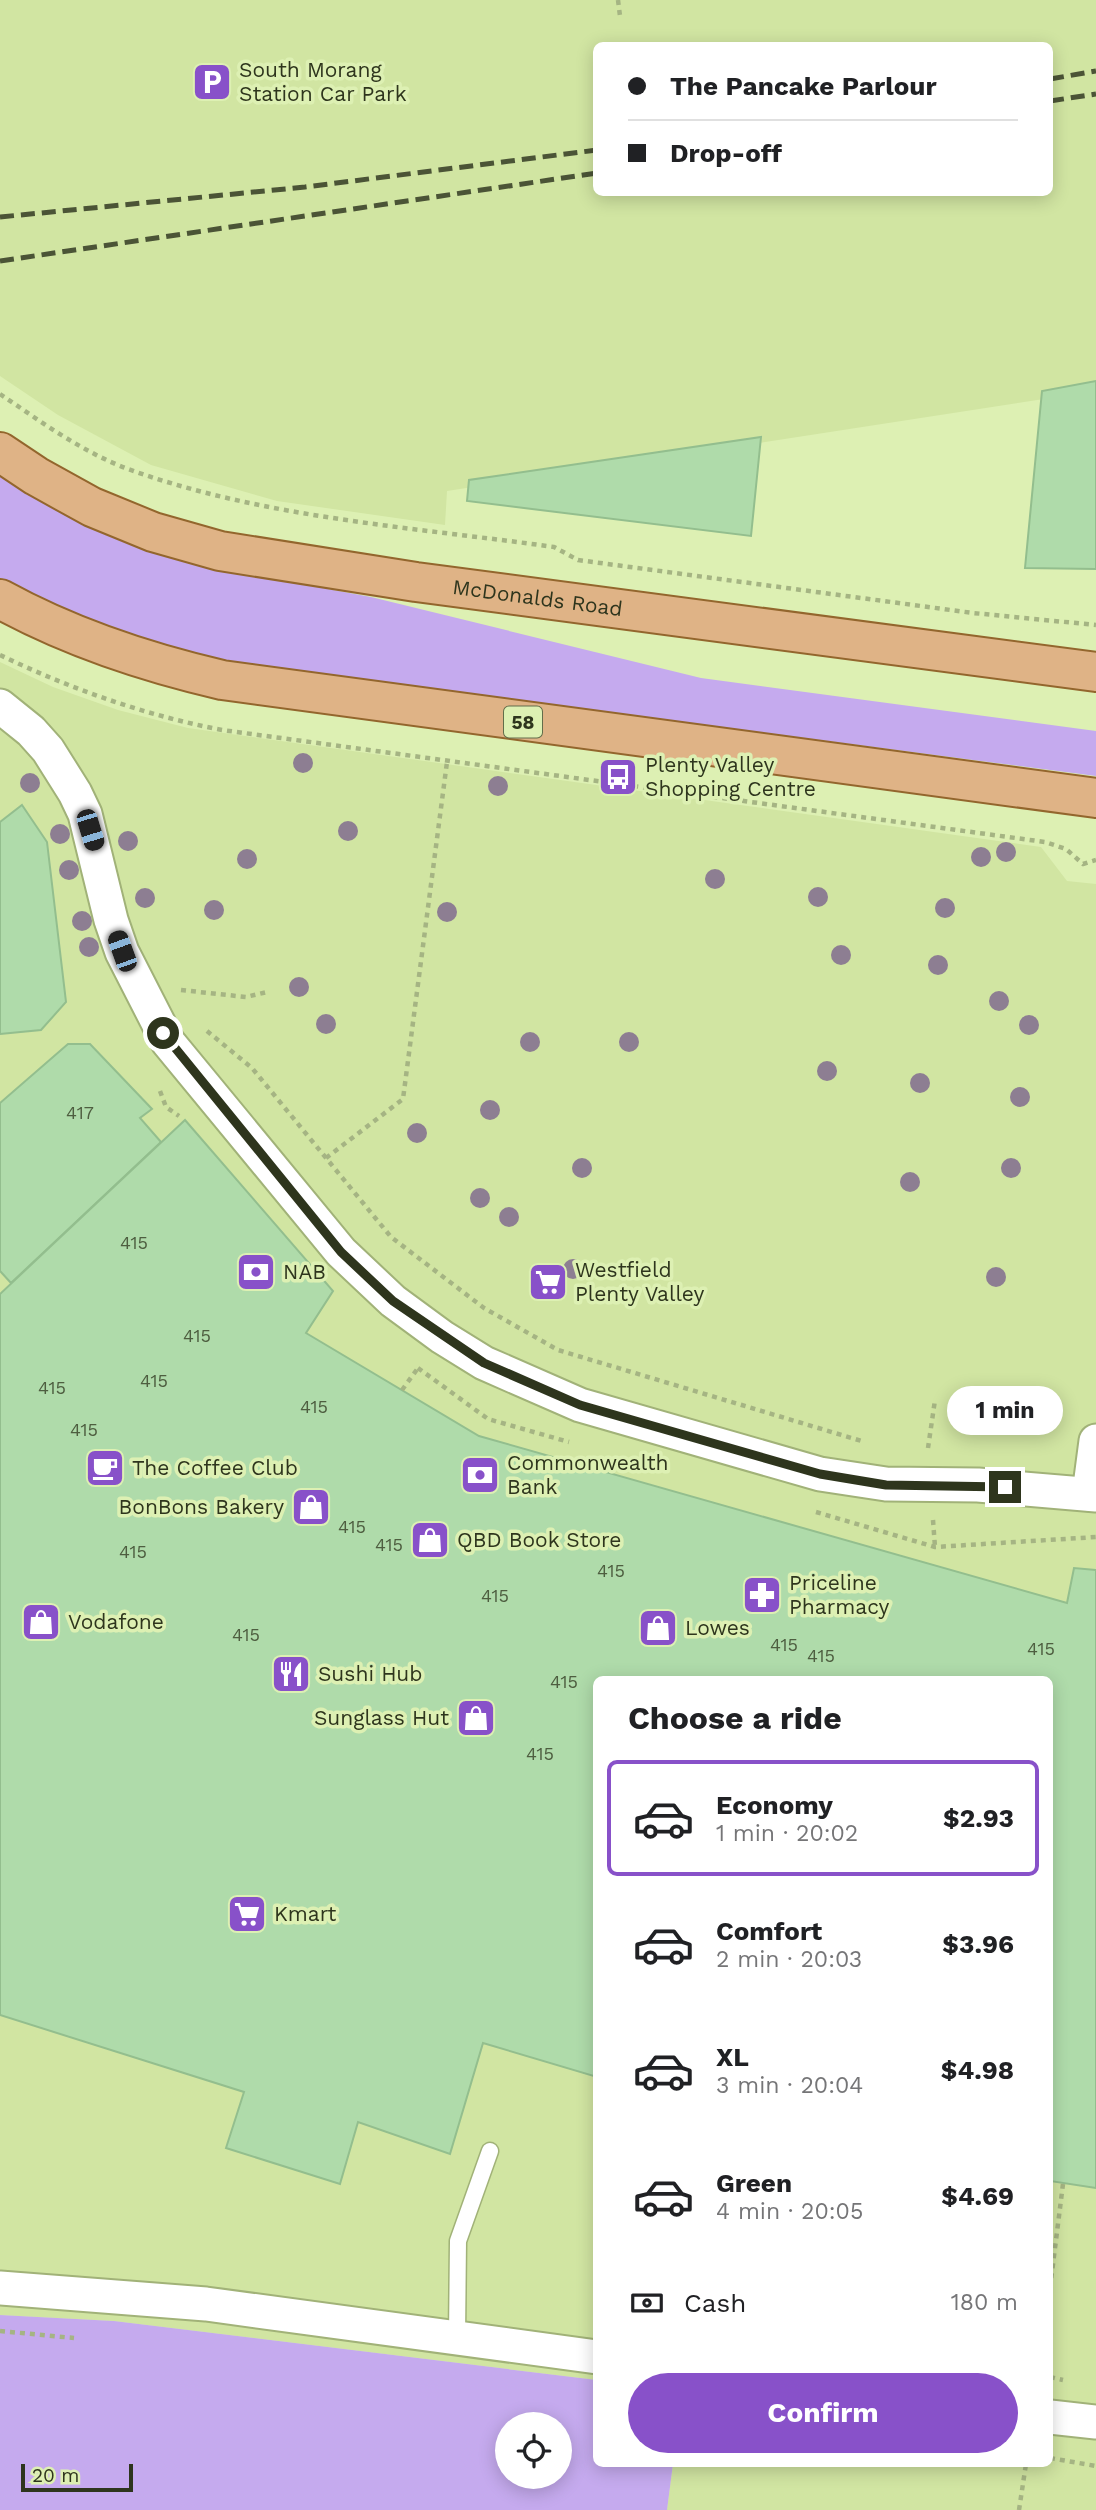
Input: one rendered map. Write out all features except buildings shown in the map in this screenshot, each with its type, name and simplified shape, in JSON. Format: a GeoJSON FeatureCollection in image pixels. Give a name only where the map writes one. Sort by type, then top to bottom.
{"type":"FeatureCollection","features":[{"type":"Feature","properties":{"kind":"main road","name":"McDonalds Road"},"geometry":{"type":"LineString","coordinates":[[0,452],[36,476],[92,507],[153,532],[232,553],[416,582],[1096,672]]}},
{"type":"Feature","properties":{"kind":"main road","name":"58"},"geometry":{"type":"LineString","coordinates":[[0,599],[93,643],[156,665],[222,680],[1096,798]]}},
{"type":"Feature","properties":{"kind":"street"},"geometry":{"type":"LineString","coordinates":[[0,706],[31,731],[48,750],[85,814],[111,920],[168,1042],[341,1252],[393,1301],[484,1363],[580,1405],[832,1476],[886,1485],[978,1485],[1092,1495],[1096,1441]]}},
{"type":"Feature","properties":{"kind":"street"},"geometry":{"type":"LineString","coordinates":[[1059,793],[1096,818]]}},
{"type":"Feature","properties":{"kind":"street"},"geometry":{"type":"LineString","coordinates":[[0,2288],[206,2304],[593,2356]]}},
{"type":"Feature","properties":{"kind":"street"},"geometry":{"type":"LineString","coordinates":[[1053,2417],[1096,2423]]}},
{"type":"Feature","properties":{"kind":"lane"},"geometry":{"type":"LineString","coordinates":[[457,2337],[458,2241],[490,2151]]}},
{"type":"Feature","properties":{"kind":"path"},"geometry":{"type":"LineString","coordinates":[[618,0],[620,16]]}},
{"type":"Feature","properties":{"kind":"path"},"geometry":{"type":"LineString","coordinates":[[0,394],[63,436],[125,468],[247,504],[554,547],[578,560],[973,613],[1096,625]]}},
{"type":"Feature","properties":{"kind":"path"},"geometry":{"type":"LineString","coordinates":[[0,655],[58,681],[169,720],[222,730],[1045,842],[1066,849],[1083,864],[1096,860]]}},
{"type":"Feature","properties":{"kind":"path"},"geometry":{"type":"LineString","coordinates":[[326,1157],[403,1099],[447,762]]}},
{"type":"Feature","properties":{"kind":"path"},"geometry":{"type":"LineString","coordinates":[[147,1002],[169,991],[186,989],[246,998],[268,992]]}},
{"type":"Feature","properties":{"kind":"path"},"geometry":{"type":"LineString","coordinates":[[198,1024],[252,1068],[391,1237],[484,1308],[558,1350],[871,1444]]}},
{"type":"Feature","properties":{"kind":"path"},"geometry":{"type":"LineString","coordinates":[[927,1454],[935,1400]]}},
{"type":"Feature","properties":{"kind":"path"},"geometry":{"type":"LineString","coordinates":[[1053,2264],[1063,2184]]}},
{"type":"Feature","properties":{"kind":"path"},"geometry":{"type":"LineString","coordinates":[[0,2331],[74,2338]]}},
{"type":"Feature","properties":{"kind":"path"},"geometry":{"type":"LineString","coordinates":[[1053,2459],[1096,2466]]}},
{"type":"Feature","properties":{"kind":"path"},"geometry":{"type":"LineString","coordinates":[[1019,2510],[1026,2467]]}},
{"type":"Feature","properties":{"kind":"shaded area"},"geometry":{"type":"Polygon","coordinates":[[[0,0],[1096,0],[1096,391],[447,491],[445,525],[277,501],[151,465],[58,415],[0,376],[0,0]]]}},
{"type":"Feature","properties":{"kind":"shaded area"},"geometry":{"type":"Polygon","coordinates":[[[0,476],[85,525],[193,564],[371,597],[701,678],[1096,731],[1096,776],[258,667],[158,643],[61,609],[0,578],[0,476]]]}},
{"type":"Feature","properties":{"kind":"shaded area","name":"Westfield Plenty Valley"},"geometry":{"type":"Polygon","coordinates":[[[0,662],[53,687],[118,710],[188,728],[1041,847],[1067,881],[1096,884],[1096,2510],[667,2510],[673,2467],[1053,2467],[1053,1676],[593,1676],[593,2380],[114,2321],[0,2315],[0,662]]]}},
{"type":"Feature","properties":{"kind":"shaded area"},"geometry":{"type":"Polygon","coordinates":[[[0,2315],[114,2321],[593,2380],[593,2467],[673,2467],[667,2510],[0,2510],[0,2315]]]}},
{"type":"Feature","properties":{"kind":"railway"},"geometry":{"type":"LineString","coordinates":[[1053,78],[1096,71]]}},
{"type":"Feature","properties":{"kind":"railway"},"geometry":{"type":"LineString","coordinates":[[1053,101],[1096,94]]}},
{"type":"Feature","properties":{"kind":"railway"},"geometry":{"type":"LineString","coordinates":[[0,217],[305,187],[593,151]]}},
{"type":"Feature","properties":{"kind":"railway"},"geometry":{"type":"LineString","coordinates":[[0,261],[593,174]]}},
{"type":"Feature","properties":{"kind":"place","name":"South Morang Station Car Park"},"geometry":{"type":"Point","coordinates":[212,82]}},
{"type":"Feature","properties":{"kind":"place","name":"Plenty Valley Shopping Centre"},"geometry":{"type":"Point","coordinates":[618,777]}},
{"type":"Feature","properties":{"kind":"place","name":"NAB"},"geometry":{"type":"Point","coordinates":[256,1272]}},
{"type":"Feature","properties":{"kind":"place","name":"Westfield Plenty Valley"},"geometry":{"type":"Point","coordinates":[548,1282]}},
{"type":"Feature","properties":{"kind":"place","name":"The Coffee Club"},"geometry":{"type":"Point","coordinates":[105,1468]}},
{"type":"Feature","properties":{"kind":"place","name":"Commonwealth Bank"},"geometry":{"type":"Point","coordinates":[480,1475]}},
{"type":"Feature","properties":{"kind":"place","name":"BonBons Bakery"},"geometry":{"type":"Point","coordinates":[311,1507]}},
{"type":"Feature","properties":{"kind":"place","name":"QBD Book Store"},"geometry":{"type":"Point","coordinates":[430,1540]}},
{"type":"Feature","properties":{"kind":"place","name":"Priceline Pharmacy"},"geometry":{"type":"Point","coordinates":[762,1595]}},
{"type":"Feature","properties":{"kind":"place","name":"Vodafone"},"geometry":{"type":"Point","coordinates":[41,1622]}},
{"type":"Feature","properties":{"kind":"place","name":"Lowes"},"geometry":{"type":"Point","coordinates":[658,1628]}},
{"type":"Feature","properties":{"kind":"place","name":"Sushi Hub"},"geometry":{"type":"Point","coordinates":[291,1674]}},
{"type":"Feature","properties":{"kind":"place","name":"Sunglass Hut"},"geometry":{"type":"Point","coordinates":[476,1718]}},
{"type":"Feature","properties":{"kind":"place","name":"Kmart"},"geometry":{"type":"Point","coordinates":[247,1914]}},
{"type":"Feature","properties":{"kind":"route"},"geometry":{"type":"LineString","coordinates":[[163,1033],[191,1071],[341,1252],[393,1301],[442,1337],[484,1363],[532,1387],[580,1405],[820,1474],[886,1485],[1005,1487]]}}]}
